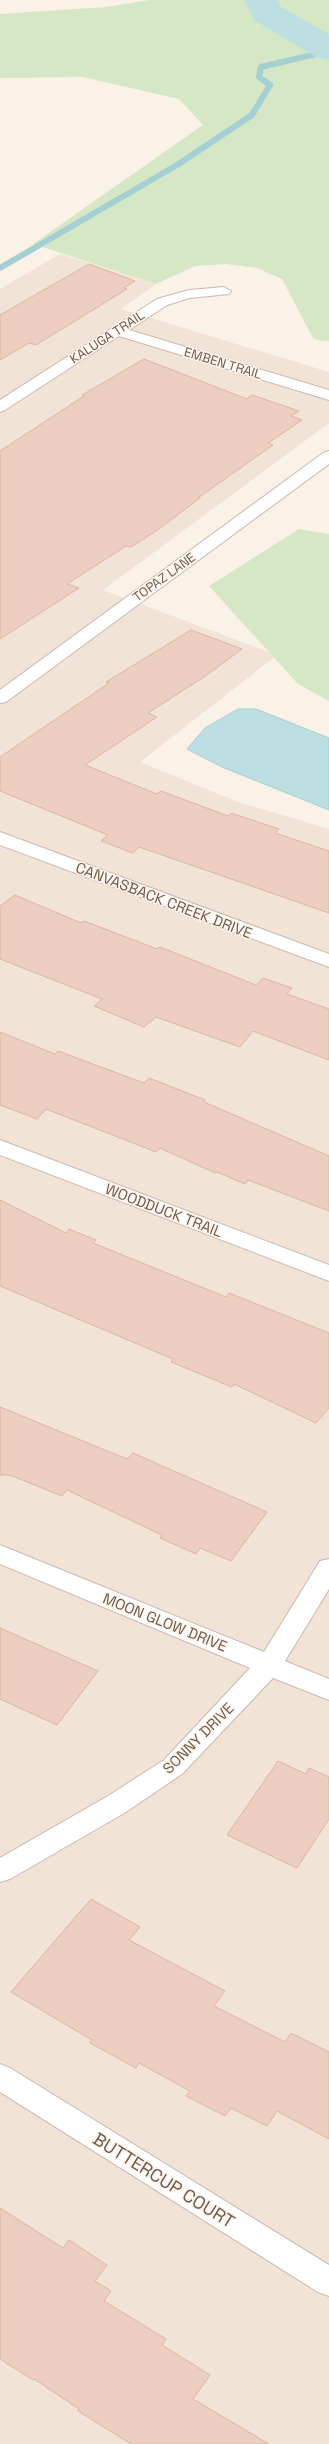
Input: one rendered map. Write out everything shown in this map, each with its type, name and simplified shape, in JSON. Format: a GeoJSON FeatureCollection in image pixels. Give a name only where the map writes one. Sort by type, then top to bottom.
{"type":"FeatureCollection","features":[{"type":"Feature","properties":{"kind":"street","name":"KALUGA TRAIL"},"geometry":{"type":"LineString","coordinates":[[0,407],[162,302],[189,294],[224,291]]}},
{"type":"Feature","properties":{"kind":"street","name":"EMBEN TRAIL"},"geometry":{"type":"LineString","coordinates":[[117,331],[329,395]]}},
{"type":"Feature","properties":{"kind":"street","name":"TOPAZ LANE"},"geometry":{"type":"LineString","coordinates":[[0,698],[329,456]]}},
{"type":"Feature","properties":{"kind":"street","name":"CANVASBACK CREEK DRIVE"},"geometry":{"type":"LineString","coordinates":[[0,838],[329,961]]}},
{"type":"Feature","properties":{"kind":"street","name":"WOODDUCK TRAIL"},"geometry":{"type":"LineString","coordinates":[[0,1147],[329,1273]]}},
{"type":"Feature","properties":{"kind":"street","name":"MOON GLOW DRIVE"},"geometry":{"type":"LineString","coordinates":[[0,1554],[329,1690]]}},
{"type":"Feature","properties":{"kind":"street","name":"SONNY DRIVE"},"geometry":{"type":"LineString","coordinates":[[0,1871],[117,1804],[173,1767],[269,1665],[329,1568]]}},
{"type":"Feature","properties":{"kind":"street","name":"BUTTERCUP COURT"},"geometry":{"type":"LineString","coordinates":[[0,2077],[329,2282]]}},
{"type":"Feature","properties":{"kind":"shaded area"},"geometry":{"type":"Polygon","coordinates":[[[60,254],[156,284],[121,309],[329,372],[329,423],[103,590],[277,655],[140,762],[238,802],[329,829],[329,2444],[0,2444],[0,289],[60,254]]]}},
{"type":"Feature","properties":{"kind":"green space"},"geometry":{"type":"Polygon","coordinates":[[[149,0],[329,0],[329,341],[321,341],[313,338],[282,279],[257,268],[226,264],[195,266],[156,284],[33,244],[203,125],[179,99],[83,77],[0,78],[0,14],[106,7],[149,0]]]}},
{"type":"Feature","properties":{"kind":"green space"},"geometry":{"type":"Polygon","coordinates":[[[299,529],[329,534],[329,701],[298,684],[209,586],[299,529]]]}},
{"type":"Feature","properties":{"kind":"water"},"geometry":{"type":"Polygon","coordinates":[[[238,709],[256,709],[329,738],[329,810],[222,767],[187,749],[205,728],[238,709]]]}},
{"type":"Feature","properties":{"kind":"building"},"geometry":{"type":"Polygon","coordinates":[[[89,264],[135,281],[124,288],[127,289],[36,345],[29,343],[0,360],[0,315],[89,264]]]}},
{"type":"Feature","properties":{"kind":"building"},"geometry":{"type":"Polygon","coordinates":[[[144,359],[247,399],[252,395],[299,411],[291,416],[302,420],[268,443],[273,445],[198,498],[200,498],[159,529],[131,547],[126,546],[67,584],[79,588],[0,639],[0,451],[84,396],[82,395],[144,359]]]}},
{"type":"Feature","properties":{"kind":"building"},"geometry":{"type":"Polygon","coordinates":[[[191,630],[242,649],[207,675],[148,713],[157,717],[85,765],[157,794],[161,791],[228,816],[231,813],[279,829],[275,833],[329,851],[329,913],[139,847],[133,853],[101,841],[108,835],[0,791],[0,757],[109,683],[106,682],[191,630]]]}},
{"type":"Feature","properties":{"kind":"building"},"geometry":{"type":"Polygon","coordinates":[[[15,895],[81,923],[84,921],[157,949],[160,947],[256,985],[263,978],[292,988],[287,994],[329,1009],[329,1060],[253,1031],[240,1047],[156,1017],[144,1027],[94,1006],[102,999],[0,959],[0,906],[15,895]]]}},
{"type":"Feature","properties":{"kind":"building"},"geometry":{"type":"Polygon","coordinates":[[[0,1032],[55,1054],[58,1051],[144,1083],[149,1078],[205,1100],[204,1102],[329,1156],[329,1211],[248,1180],[245,1184],[217,1172],[215,1173],[160,1148],[156,1152],[46,1109],[37,1119],[0,1105],[0,1032]]]}},
{"type":"Feature","properties":{"kind":"building"},"geometry":{"type":"Polygon","coordinates":[[[0,1200],[66,1233],[69,1229],[96,1240],[93,1243],[226,1297],[229,1293],[329,1333],[329,1408],[316,1423],[234,1384],[232,1387],[171,1362],[173,1359],[0,1286],[0,1200]]]}},
{"type":"Feature","properties":{"kind":"building"},"geometry":{"type":"Polygon","coordinates":[[[0,1407],[127,1459],[133,1453],[267,1512],[231,1561],[200,1548],[196,1554],[160,1538],[162,1535],[67,1490],[62,1496],[10,1475],[0,1475],[0,1407]]]}},
{"type":"Feature","properties":{"kind":"building"},"geometry":{"type":"Polygon","coordinates":[[[0,1628],[98,1671],[57,1725],[0,1699],[0,1628]]]}},
{"type":"Feature","properties":{"kind":"building"},"geometry":{"type":"Polygon","coordinates":[[[278,1761],[306,1774],[309,1768],[329,1777],[329,1819],[297,1868],[227,1835],[278,1761]]]}},
{"type":"Feature","properties":{"kind":"building"},"geometry":{"type":"Polygon","coordinates":[[[91,1899],[140,1927],[129,1940],[225,1991],[214,2006],[285,2042],[291,2033],[329,2052],[329,2139],[277,2111],[267,2126],[231,2108],[225,2116],[186,2096],[190,2091],[139,2063],[136,2068],[90,2043],[92,2040],[11,1992],[91,1899]]]}},
{"type":"Feature","properties":{"kind":"building"},"geometry":{"type":"Polygon","coordinates":[[[0,2208],[63,2248],[69,2240],[107,2265],[95,2281],[111,2291],[104,2301],[166,2339],[162,2345],[210,2375],[193,2399],[269,2444],[131,2444],[78,2411],[79,2409],[34,2379],[33,2380],[0,2359],[0,2208]]]}},
{"type":"Feature","properties":{"kind":"waterway"},"geometry":{"type":"LineString","coordinates":[[261,0],[266,13],[329,49]]}},
{"type":"Feature","properties":{"kind":"waterway"},"geometry":{"type":"LineString","coordinates":[[0,268],[177,165],[252,115],[270,85],[259,77],[261,67],[329,51]]}}]}
